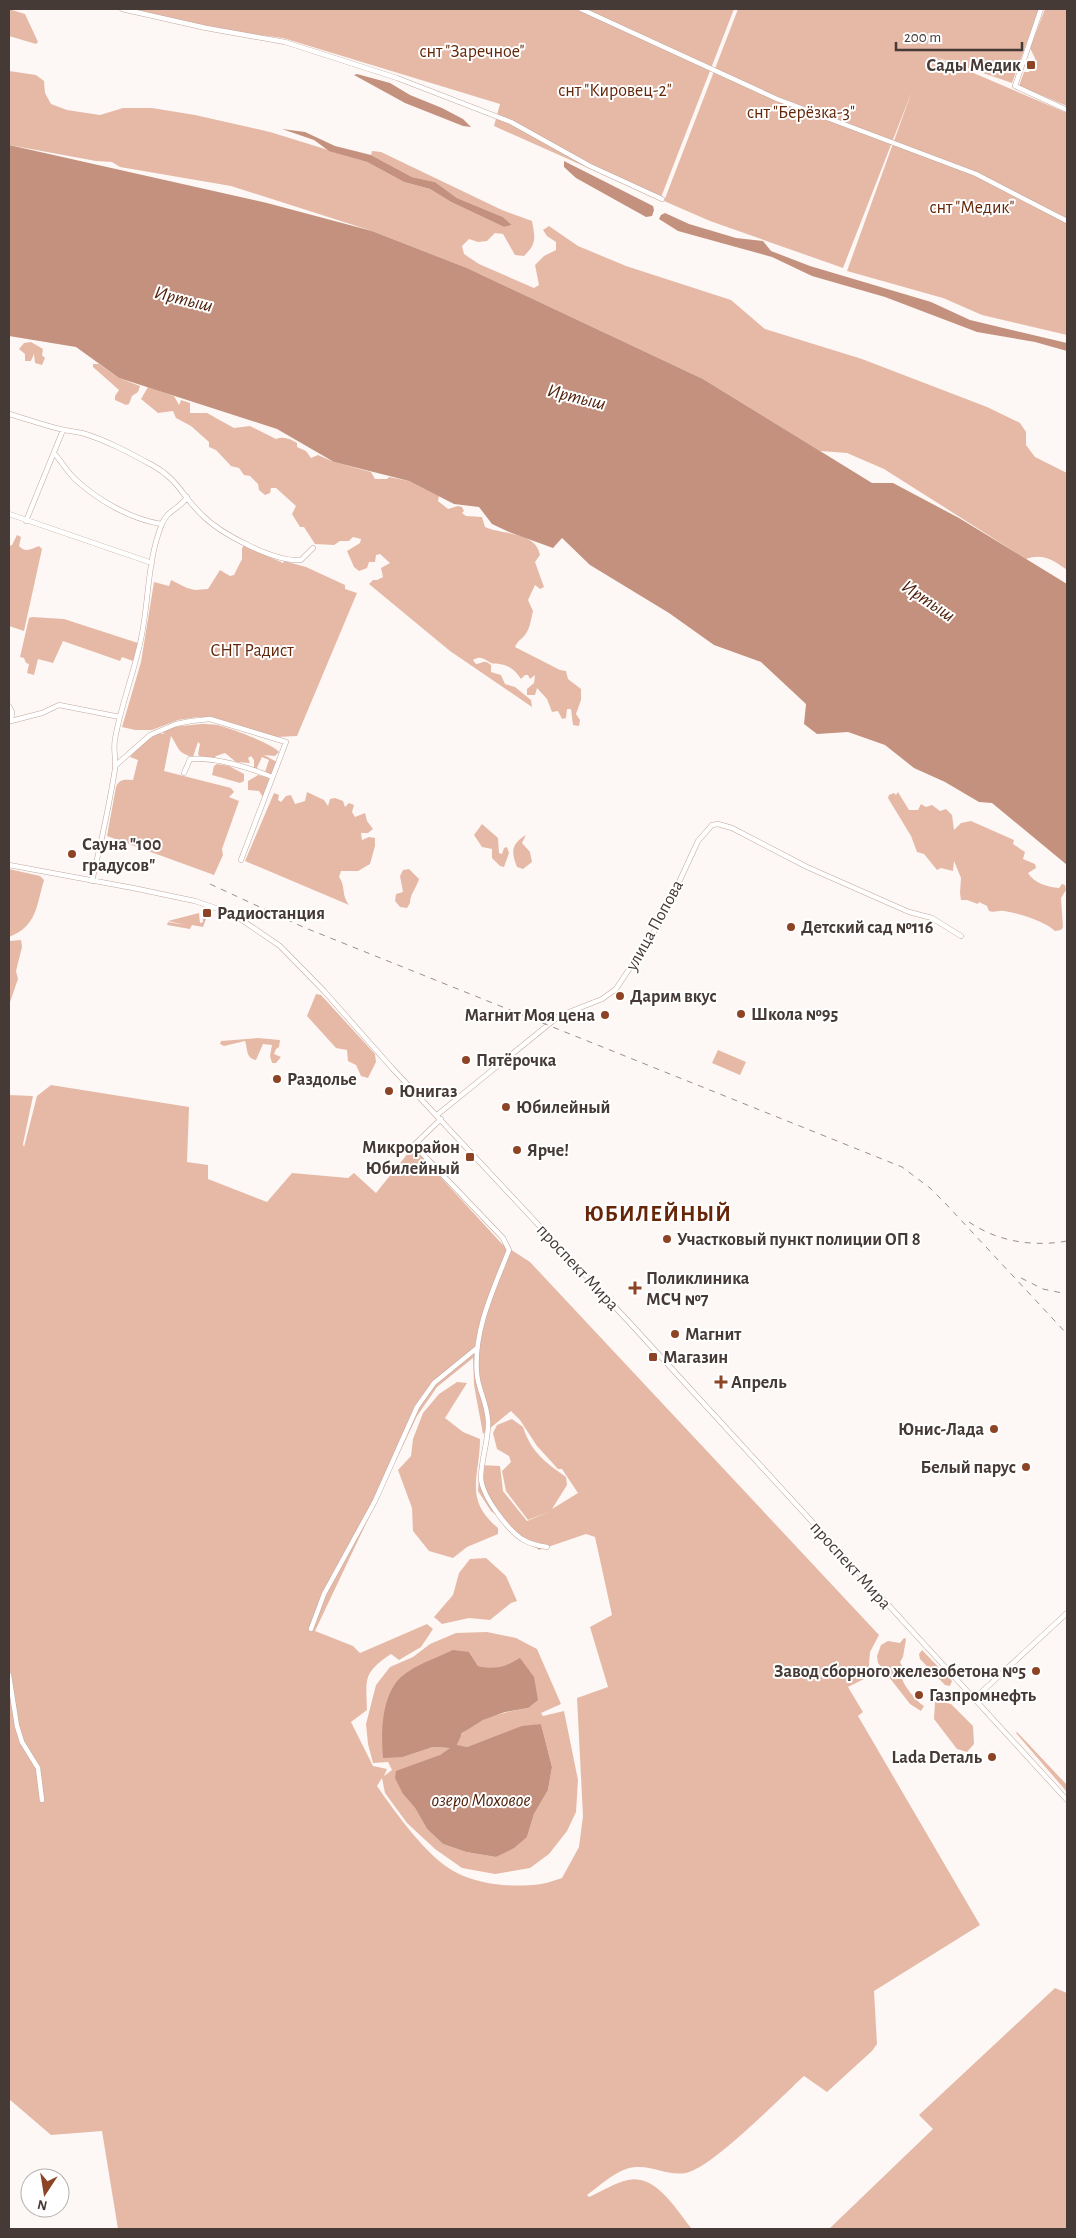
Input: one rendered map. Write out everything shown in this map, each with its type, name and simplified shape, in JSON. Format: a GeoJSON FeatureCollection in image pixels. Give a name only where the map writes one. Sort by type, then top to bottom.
{"type":"FeatureCollection","features":[{"type":"Feature","properties":{"kind":"street"},"geometry":{"type":"LineString","coordinates":[[122,9],[206,28],[285,42],[397,78],[426,91],[511,122],[590,166],[662,199]]}},
{"type":"Feature","properties":{"kind":"street"},"geometry":{"type":"LineString","coordinates":[[581,9],[777,99],[976,174],[1067,221]]}},
{"type":"Feature","properties":{"kind":"street"},"geometry":{"type":"LineString","coordinates":[[1041,9],[1014,86],[1067,110]]}},
{"type":"Feature","properties":{"kind":"street"},"geometry":{"type":"LineString","coordinates":[[9,414],[63,430],[82,433],[153,465],[172,477],[203,516],[241,542],[280,559],[301,560],[313,548]]}},
{"type":"Feature","properties":{"kind":"street"},"geometry":{"type":"LineString","coordinates":[[26,521],[63,430]]}},
{"type":"Feature","properties":{"kind":"street"},"geometry":{"type":"LineString","coordinates":[[54,453],[77,481],[105,501],[140,519],[161,524]]}},
{"type":"Feature","properties":{"kind":"street"},"geometry":{"type":"LineString","coordinates":[[92,881],[105,827],[115,766],[114,745],[141,639],[152,555],[161,524],[169,512],[183,504],[187,497]]}},
{"type":"Feature","properties":{"kind":"street"},"geometry":{"type":"LineString","coordinates":[[9,514],[101,544],[138,560],[152,563]]}},
{"type":"Feature","properties":{"kind":"street"},"geometry":{"type":"LineString","coordinates":[[9,706],[12,712],[11,721],[42,713],[59,704],[120,717]]}},
{"type":"Feature","properties":{"kind":"street"},"geometry":{"type":"LineString","coordinates":[[115,766],[150,735],[159,730],[176,724],[210,719],[286,742],[241,860]]}},
{"type":"Feature","properties":{"kind":"street"},"geometry":{"type":"LineString","coordinates":[[184,773],[190,760],[199,759],[224,761],[272,777]]}},
{"type":"Feature","properties":{"kind":"street","name":"улица Попова"},"geometry":{"type":"LineString","coordinates":[[477,1348],[482,1324],[510,1250],[503,1238],[415,1144],[439,1117],[559,1016],[602,999],[616,989],[661,921],[698,841],[712,825],[718,824],[732,828],[807,867],[909,912],[932,918],[961,936]]}},
{"type":"Feature","properties":{"kind":"street","name":"проспект Мира"},"geometry":{"type":"LineString","coordinates":[[9,866],[172,895],[212,906],[232,914],[265,934],[291,957],[324,991],[1067,1800]]}},
{"type":"Feature","properties":{"kind":"street"},"geometry":{"type":"LineString","coordinates":[[477,1348],[477,1377],[487,1406],[488,1423],[481,1476],[482,1487],[490,1502],[515,1534],[532,1544],[547,1547]]}},
{"type":"Feature","properties":{"kind":"street"},"geometry":{"type":"LineString","coordinates":[[311,1629],[324,1594],[374,1502],[417,1407],[434,1383],[477,1348]]}},
{"type":"Feature","properties":{"kind":"street"},"geometry":{"type":"LineString","coordinates":[[974,1699],[1067,1613]]}},
{"type":"Feature","properties":{"kind":"street"},"geometry":{"type":"LineString","coordinates":[[9,1675],[17,1726],[22,1742],[38,1768],[42,1800]]}},
{"type":"Feature","properties":{"kind":"green space"},"geometry":{"type":"Polygon","coordinates":[[[9,9],[25,14],[38,42],[36,44],[9,36],[9,9]]]}},
{"type":"Feature","properties":{"kind":"green space","name":"снт \"Кировец-2\""},"geometry":{"type":"Polygon","coordinates":[[[127,9],[734,9],[660,200],[494,126],[500,104],[283,38],[236,32],[127,9]]]}},
{"type":"Feature","properties":{"kind":"green space"},"geometry":{"type":"Polygon","coordinates":[[[738,9],[1039,9],[1012,83],[936,57],[1067,113],[1067,335],[982,315],[943,298],[847,271],[912,91],[843,268],[710,221],[664,201],[738,9]]]}},
{"type":"Feature","properties":{"kind":"green space"},"geometry":{"type":"Polygon","coordinates":[[[1045,9],[1067,9],[1067,106],[1019,86],[1024,72],[1029,72],[1035,58],[1030,48],[1045,9]]]}},
{"type":"Feature","properties":{"kind":"green space"},"geometry":{"type":"Polygon","coordinates":[[[9,71],[36,75],[44,81],[45,93],[51,104],[67,110],[100,115],[123,108],[152,108],[195,115],[270,132],[367,162],[404,182],[430,189],[451,202],[504,227],[512,225],[503,217],[457,198],[435,182],[412,177],[371,155],[372,151],[381,152],[502,210],[532,221],[534,240],[531,248],[524,256],[515,255],[503,234],[495,233],[487,241],[478,242],[469,239],[462,246],[464,254],[479,264],[534,288],[539,285],[535,265],[544,256],[556,250],[556,242],[547,236],[543,230],[549,226],[578,246],[626,266],[731,300],[765,329],[862,359],[987,407],[1020,423],[1026,432],[1026,445],[1035,457],[1067,473],[1067,570],[1048,558],[1032,557],[1026,559],[884,469],[847,453],[820,451],[703,379],[467,268],[372,231],[231,186],[120,167],[112,162],[96,161],[9,145],[9,71]]]}},
{"type":"Feature","properties":{"kind":"green space"},"geometry":{"type":"Polygon","coordinates":[[[31,342],[43,349],[42,355],[45,358],[42,365],[35,363],[34,354],[31,361],[25,361],[25,354],[19,349],[24,343],[31,342]]]}},
{"type":"Feature","properties":{"kind":"green space"},"geometry":{"type":"Polygon","coordinates":[[[93,364],[99,364],[119,378],[140,386],[138,392],[132,396],[129,404],[126,405],[115,400],[119,390],[93,367],[93,364]]]}},
{"type":"Feature","properties":{"kind":"green space"},"geometry":{"type":"Polygon","coordinates":[[[148,387],[174,396],[179,405],[181,400],[190,403],[190,413],[207,413],[234,428],[250,426],[276,439],[292,440],[297,443],[297,447],[306,451],[311,458],[318,455],[334,462],[371,472],[375,479],[387,479],[389,477],[409,481],[439,496],[438,501],[448,509],[458,506],[462,507],[464,511],[462,513],[466,516],[482,517],[485,527],[517,535],[532,542],[537,547],[540,555],[535,562],[544,587],[540,589],[535,585],[528,600],[533,611],[529,627],[527,633],[518,641],[515,647],[560,670],[566,671],[568,679],[581,689],[581,700],[576,714],[580,720],[579,726],[573,725],[571,709],[567,709],[566,718],[562,719],[558,711],[552,712],[547,699],[537,688],[535,695],[527,695],[527,689],[534,683],[535,675],[530,679],[528,675],[525,675],[521,679],[509,667],[491,663],[480,658],[473,660],[476,664],[489,663],[491,665],[491,672],[501,675],[505,684],[515,687],[531,700],[532,707],[450,651],[369,584],[373,580],[383,577],[381,568],[390,563],[380,554],[376,555],[375,562],[369,562],[367,568],[359,571],[354,567],[347,551],[360,543],[361,539],[353,537],[349,541],[340,541],[334,545],[315,544],[304,527],[300,527],[292,514],[296,506],[276,488],[271,488],[270,493],[265,495],[259,490],[258,484],[250,476],[244,475],[239,468],[231,466],[216,450],[209,447],[209,442],[191,426],[176,418],[173,411],[158,413],[141,399],[148,387]]]}},
{"type":"Feature","properties":{"kind":"green space"},"geometry":{"type":"Polygon","coordinates":[[[17,535],[21,537],[19,546],[21,548],[29,550],[39,546],[42,549],[24,631],[9,626],[9,546],[12,545],[17,535]]]}},
{"type":"Feature","properties":{"kind":"green space","name":"СНТ Радист"},"geometry":{"type":"Polygon","coordinates":[[[244,545],[283,563],[284,561],[306,567],[345,585],[345,589],[357,593],[297,736],[277,737],[224,721],[198,717],[178,720],[152,730],[135,730],[122,727],[141,662],[154,582],[169,586],[171,580],[195,590],[208,589],[220,570],[230,576],[234,575],[242,559],[242,548],[244,545]]]}},
{"type":"Feature","properties":{"kind":"green space"},"geometry":{"type":"Polygon","coordinates":[[[29,618],[64,619],[138,643],[133,661],[122,657],[120,661],[63,641],[53,663],[38,659],[34,675],[27,673],[29,664],[26,663],[24,658],[20,657],[29,618]]]}},
{"type":"Feature","properties":{"kind":"green space"},"geometry":{"type":"Polygon","coordinates":[[[201,724],[230,729],[260,740],[279,752],[275,756],[264,755],[277,762],[272,775],[265,772],[269,760],[262,757],[256,770],[251,756],[248,758],[250,763],[236,762],[225,753],[216,756],[213,760],[200,757],[198,754],[200,744],[198,742],[193,757],[181,752],[171,736],[164,771],[231,788],[234,792],[229,797],[239,801],[222,849],[223,855],[214,875],[107,836],[116,787],[121,781],[133,780],[138,760],[130,757],[133,753],[158,733],[164,734],[163,732],[172,727],[201,724]]]}},
{"type":"Feature","properties":{"kind":"green space"},"geometry":{"type":"Polygon","coordinates":[[[217,764],[229,766],[244,774],[244,781],[240,783],[212,775],[214,766],[217,764]]]}},
{"type":"Feature","properties":{"kind":"green space"},"geometry":{"type":"Polygon","coordinates":[[[258,775],[270,778],[263,797],[259,791],[248,790],[248,781],[258,775]]]}},
{"type":"Feature","properties":{"kind":"green space"},"geometry":{"type":"Polygon","coordinates":[[[307,792],[324,800],[328,806],[330,799],[335,798],[343,801],[345,807],[349,803],[354,805],[352,812],[355,817],[365,813],[367,821],[373,829],[368,833],[361,833],[362,840],[369,837],[375,838],[375,846],[370,864],[358,871],[341,871],[339,877],[349,905],[245,861],[274,793],[279,795],[278,800],[281,802],[286,796],[291,795],[295,804],[305,801],[307,792]]]}},
{"type":"Feature","properties":{"kind":"green space"},"geometry":{"type":"Polygon","coordinates":[[[898,792],[909,810],[918,810],[921,804],[926,807],[932,805],[940,811],[946,809],[952,815],[954,830],[961,823],[971,821],[1014,840],[1013,844],[1025,852],[1023,859],[1035,864],[1036,868],[1028,873],[1034,879],[1042,884],[1059,888],[1062,884],[1065,885],[1066,890],[1061,898],[1063,927],[1061,930],[1055,931],[1039,921],[1017,914],[989,911],[987,906],[979,902],[978,904],[961,900],[961,878],[954,861],[953,871],[941,868],[937,870],[924,854],[917,852],[911,836],[888,798],[889,795],[894,793],[896,795],[898,792]]]}},
{"type":"Feature","properties":{"kind":"green space"},"geometry":{"type":"Polygon","coordinates":[[[482,824],[498,838],[499,853],[502,854],[504,848],[507,847],[509,853],[504,867],[500,866],[492,858],[492,849],[482,847],[474,835],[482,824]]]}},
{"type":"Feature","properties":{"kind":"green space"},"geometry":{"type":"Polygon","coordinates":[[[526,835],[522,843],[530,852],[532,862],[523,869],[517,867],[513,853],[517,842],[526,835]]]}},
{"type":"Feature","properties":{"kind":"green space"},"geometry":{"type":"Polygon","coordinates":[[[9,869],[40,876],[44,880],[37,907],[30,921],[25,927],[9,937],[9,869]]]}},
{"type":"Feature","properties":{"kind":"green space"},"geometry":{"type":"Polygon","coordinates":[[[409,869],[419,879],[407,908],[400,907],[395,901],[396,894],[403,892],[400,876],[403,870],[409,869]]]}},
{"type":"Feature","properties":{"kind":"green space"},"geometry":{"type":"Polygon","coordinates":[[[199,913],[200,923],[203,922],[202,913],[208,914],[203,927],[192,925],[190,929],[167,925],[168,922],[185,925],[168,921],[199,913]]]}},
{"type":"Feature","properties":{"kind":"green space"},"geometry":{"type":"Polygon","coordinates":[[[21,940],[22,947],[16,971],[18,979],[9,1005],[9,941],[21,940]]]}},
{"type":"Feature","properties":{"kind":"green space"},"geometry":{"type":"Polygon","coordinates":[[[316,994],[321,995],[375,1054],[376,1062],[368,1078],[361,1076],[356,1065],[348,1061],[347,1050],[336,1048],[307,1016],[316,994]]]}},
{"type":"Feature","properties":{"kind":"green space"},"geometry":{"type":"Polygon","coordinates":[[[258,1038],[280,1040],[279,1047],[274,1054],[281,1057],[276,1063],[272,1063],[270,1056],[272,1045],[263,1044],[256,1060],[248,1055],[245,1041],[224,1046],[220,1044],[221,1041],[258,1038]]]}},
{"type":"Feature","properties":{"kind":"green space"},"geometry":{"type":"Polygon","coordinates":[[[718,1050],[746,1062],[740,1075],[712,1063],[718,1050]]]}},
{"type":"Feature","properties":{"kind":"green space"},"geometry":{"type":"Polygon","coordinates":[[[51,1085],[189,1107],[187,1162],[208,1165],[208,1179],[267,1202],[292,1173],[348,1178],[354,1173],[376,1193],[413,1147],[502,1244],[530,1262],[879,1635],[870,1652],[868,1677],[848,1687],[863,1712],[858,1716],[980,1925],[874,1991],[877,2044],[872,2051],[827,2092],[804,2076],[729,2146],[698,2168],[679,2174],[643,2167],[630,2168],[610,2177],[587,2195],[589,2197],[628,2180],[638,2179],[648,2182],[665,2195],[692,2229],[118,2229],[102,2131],[51,2135],[9,2099],[9,1095],[33,1096],[23,1144],[24,1147],[37,1096],[51,1085]],[[473,1358],[437,1387],[417,1416],[315,1631],[353,1646],[360,1653],[427,1624],[433,1629],[421,1647],[399,1660],[391,1654],[375,1666],[368,1677],[366,1690],[367,1710],[351,1722],[373,1766],[387,1769],[384,1776],[392,1770],[388,1762],[373,1763],[368,1744],[366,1724],[376,1685],[390,1667],[413,1657],[430,1644],[456,1633],[487,1632],[516,1638],[537,1649],[561,1704],[541,1713],[543,1716],[564,1711],[578,1780],[576,1812],[567,1831],[549,1854],[530,1868],[495,1874],[462,1868],[435,1849],[407,1823],[385,1793],[382,1778],[377,1786],[393,1809],[424,1846],[446,1866],[457,1873],[474,1880],[494,1884],[514,1886],[536,1885],[562,1878],[579,1847],[583,1816],[577,1698],[608,1687],[590,1627],[612,1615],[595,1537],[586,1534],[539,1550],[491,1511],[478,1491],[480,1465],[500,1466],[503,1491],[527,1521],[551,1511],[528,1520],[506,1491],[502,1471],[511,1462],[509,1456],[497,1449],[493,1433],[497,1425],[512,1419],[523,1427],[530,1443],[540,1456],[566,1477],[567,1485],[552,1509],[578,1493],[562,1469],[558,1469],[537,1446],[520,1420],[511,1411],[483,1434],[474,1385],[473,1358]],[[469,1652],[403,1757],[433,1747],[451,1748],[440,1755],[403,1794],[415,1808],[427,1829],[443,1844],[466,1852],[496,1857],[527,1837],[534,1814],[548,1790],[552,1767],[541,1724],[510,1731],[467,1747],[457,1746],[461,1735],[474,1724],[492,1716],[528,1708],[506,1666],[492,1669],[478,1666],[469,1652]]]}},
{"type":"Feature","properties":{"kind":"green space"},"geometry":{"type":"Polygon","coordinates":[[[457,1382],[467,1383],[445,1418],[463,1432],[480,1439],[476,1476],[477,1497],[480,1507],[498,1528],[498,1534],[467,1547],[453,1558],[429,1551],[413,1531],[412,1508],[398,1470],[411,1456],[413,1439],[423,1413],[439,1394],[457,1382]]]}},
{"type":"Feature","properties":{"kind":"green space"},"geometry":{"type":"Polygon","coordinates":[[[486,1558],[506,1576],[517,1601],[511,1603],[490,1620],[469,1618],[442,1624],[434,1617],[453,1595],[459,1573],[470,1559],[486,1558]]]}},
{"type":"Feature","properties":{"kind":"green space"},"geometry":{"type":"Polygon","coordinates":[[[904,1638],[906,1639],[903,1657],[900,1662],[906,1674],[902,1677],[910,1693],[924,1706],[921,1711],[910,1704],[878,1663],[877,1656],[881,1645],[888,1641],[900,1643],[904,1638]]]}},
{"type":"Feature","properties":{"kind":"green space"},"geometry":{"type":"Polygon","coordinates":[[[922,1650],[952,1681],[950,1686],[945,1685],[920,1659],[919,1654],[922,1650]]]}},
{"type":"Feature","properties":{"kind":"green space"},"geometry":{"type":"Polygon","coordinates":[[[935,1702],[951,1704],[973,1726],[974,1744],[967,1752],[957,1749],[934,1719],[935,1702]]]}},
{"type":"Feature","properties":{"kind":"green space"},"geometry":{"type":"Polygon","coordinates":[[[1016,1733],[1067,1785],[1067,1792],[1016,1733]]]}},
{"type":"Feature","properties":{"kind":"green space"},"geometry":{"type":"Polygon","coordinates":[[[1055,1988],[1067,1993],[1067,2229],[829,2229],[933,2129],[919,2115],[1055,1988]]]}},
{"type":"Feature","properties":{"kind":"water"},"geometry":{"type":"Polygon","coordinates":[[[357,74],[390,83],[410,95],[463,119],[471,127],[463,126],[405,103],[354,75],[357,74]]]}},
{"type":"Feature","properties":{"kind":"water"},"geometry":{"type":"Polygon","coordinates":[[[282,129],[305,132],[335,146],[371,155],[412,177],[435,182],[457,198],[503,217],[512,225],[504,227],[451,202],[430,189],[404,182],[367,162],[329,151],[314,140],[282,129]]]}},
{"type":"Feature","properties":{"kind":"water","name":"Иртыш"},"geometry":{"type":"Polygon","coordinates":[[[9,145],[267,203],[372,231],[467,268],[703,379],[872,483],[893,483],[959,518],[1067,584],[1067,865],[992,803],[979,802],[945,782],[914,768],[885,745],[848,732],[817,734],[804,724],[806,704],[761,662],[714,645],[669,613],[590,565],[562,538],[553,548],[509,532],[492,524],[479,507],[454,504],[409,481],[334,462],[277,429],[119,378],[76,347],[9,336],[9,145]]]}},
{"type":"Feature","properties":{"kind":"water"},"geometry":{"type":"Polygon","coordinates":[[[564,161],[653,206],[652,216],[646,217],[576,178],[564,167],[564,161]]]}},
{"type":"Feature","properties":{"kind":"water"},"geometry":{"type":"Polygon","coordinates":[[[665,213],[689,224],[736,238],[763,241],[771,251],[810,266],[931,302],[970,320],[1067,343],[1067,351],[1035,342],[977,332],[885,297],[812,276],[772,257],[678,231],[659,219],[665,213]]]}},
{"type":"Feature","properties":{"kind":"water","name":"озеро Моховое"},"geometry":{"type":"Polygon","coordinates":[[[453,1650],[469,1652],[478,1666],[490,1668],[510,1664],[520,1658],[534,1677],[538,1700],[528,1708],[505,1712],[483,1720],[462,1733],[457,1745],[467,1747],[522,1726],[541,1724],[552,1767],[548,1790],[534,1814],[527,1837],[514,1848],[496,1857],[466,1852],[443,1844],[427,1829],[415,1808],[403,1794],[395,1778],[396,1771],[440,1755],[450,1748],[433,1747],[403,1757],[383,1758],[384,1715],[389,1694],[394,1685],[401,1677],[413,1669],[453,1650]]]}},
{"type":"Feature","properties":{"kind":"railway"},"geometry":{"type":"LineString","coordinates":[[210,884],[303,927],[902,1167],[930,1188],[946,1204],[1067,1334]]}},
{"type":"Feature","properties":{"kind":"railway"},"geometry":{"type":"LineString","coordinates":[[969,1222],[992,1234],[1016,1241],[1029,1243],[1067,1241]]}},
{"type":"Feature","properties":{"kind":"railway"},"geometry":{"type":"LineString","coordinates":[[1021,1278],[1043,1289],[1067,1294]]}},
{"type":"Feature","properties":{"kind":"place","name":"Сады Медик"},"geometry":{"type":"Point","coordinates":[1031,65]}},
{"type":"Feature","properties":{"kind":"place","name":"Сауна \"100 градусов\""},"geometry":{"type":"Point","coordinates":[72,854]}},
{"type":"Feature","properties":{"kind":"place","name":"Радиостанция"},"geometry":{"type":"Point","coordinates":[207,913]}},
{"type":"Feature","properties":{"kind":"place","name":"Детский сад №116"},"geometry":{"type":"Point","coordinates":[791,927]}},
{"type":"Feature","properties":{"kind":"place","name":"Дарим вкус"},"geometry":{"type":"Point","coordinates":[620,996]}},
{"type":"Feature","properties":{"kind":"place","name":"Школа №95"},"geometry":{"type":"Point","coordinates":[741,1014]}},
{"type":"Feature","properties":{"kind":"place","name":"Магнит Моя цена"},"geometry":{"type":"Point","coordinates":[605,1015]}},
{"type":"Feature","properties":{"kind":"place","name":"Пятёрочка"},"geometry":{"type":"Point","coordinates":[466,1060]}},
{"type":"Feature","properties":{"kind":"place","name":"Раздолье"},"geometry":{"type":"Point","coordinates":[277,1079]}},
{"type":"Feature","properties":{"kind":"place","name":"Юнигаз"},"geometry":{"type":"Point","coordinates":[389,1091]}},
{"type":"Feature","properties":{"kind":"place","name":"Юбилейный"},"geometry":{"type":"Point","coordinates":[506,1107]}},
{"type":"Feature","properties":{"kind":"place","name":"Ярче!"},"geometry":{"type":"Point","coordinates":[517,1150]}},
{"type":"Feature","properties":{"kind":"place","name":"Микрорайон Юбилейный"},"geometry":{"type":"Point","coordinates":[470,1157]}},
{"type":"Feature","properties":{"kind":"place","name":"Участковый пункт полиции ОП 8"},"geometry":{"type":"Point","coordinates":[667,1239]}},
{"type":"Feature","properties":{"kind":"place","name":"Поликлиника МСЧ №7"},"geometry":{"type":"Point","coordinates":[635,1288]}},
{"type":"Feature","properties":{"kind":"place","name":"Магнит"},"geometry":{"type":"Point","coordinates":[675,1334]}},
{"type":"Feature","properties":{"kind":"place","name":"Магазин"},"geometry":{"type":"Point","coordinates":[653,1357]}},
{"type":"Feature","properties":{"kind":"place","name":"Апрель"},"geometry":{"type":"Point","coordinates":[721,1382]}},
{"type":"Feature","properties":{"kind":"place","name":"Юнис-Лада"},"geometry":{"type":"Point","coordinates":[994,1429]}},
{"type":"Feature","properties":{"kind":"place","name":"Белый парус"},"geometry":{"type":"Point","coordinates":[1026,1467]}},
{"type":"Feature","properties":{"kind":"place","name":"Завод сборного железобетона №5"},"geometry":{"type":"Point","coordinates":[1036,1671]}},
{"type":"Feature","properties":{"kind":"place","name":"Газпромнефть"},"geometry":{"type":"Point","coordinates":[919,1695]}},
{"type":"Feature","properties":{"kind":"place","name":"Lada Dеталь"},"geometry":{"type":"Point","coordinates":[992,1757]}},
{"type":"Feature","properties":{"kind":"district","name":"ЮБИЛЕЙНЫЙ"},"geometry":{"type":"Point","coordinates":[658,1213]}},
{"type":"Feature","properties":{"kind":"park label","name":"снт \"Заречное\""},"geometry":{"type":"Point","coordinates":[472,51]}},
{"type":"Feature","properties":{"kind":"park label","name":"снт \"Берёзка-3\""},"geometry":{"type":"Point","coordinates":[801,112]}},
{"type":"Feature","properties":{"kind":"park label","name":"снт \"Медик\""},"geometry":{"type":"Point","coordinates":[972,207]}}]}
